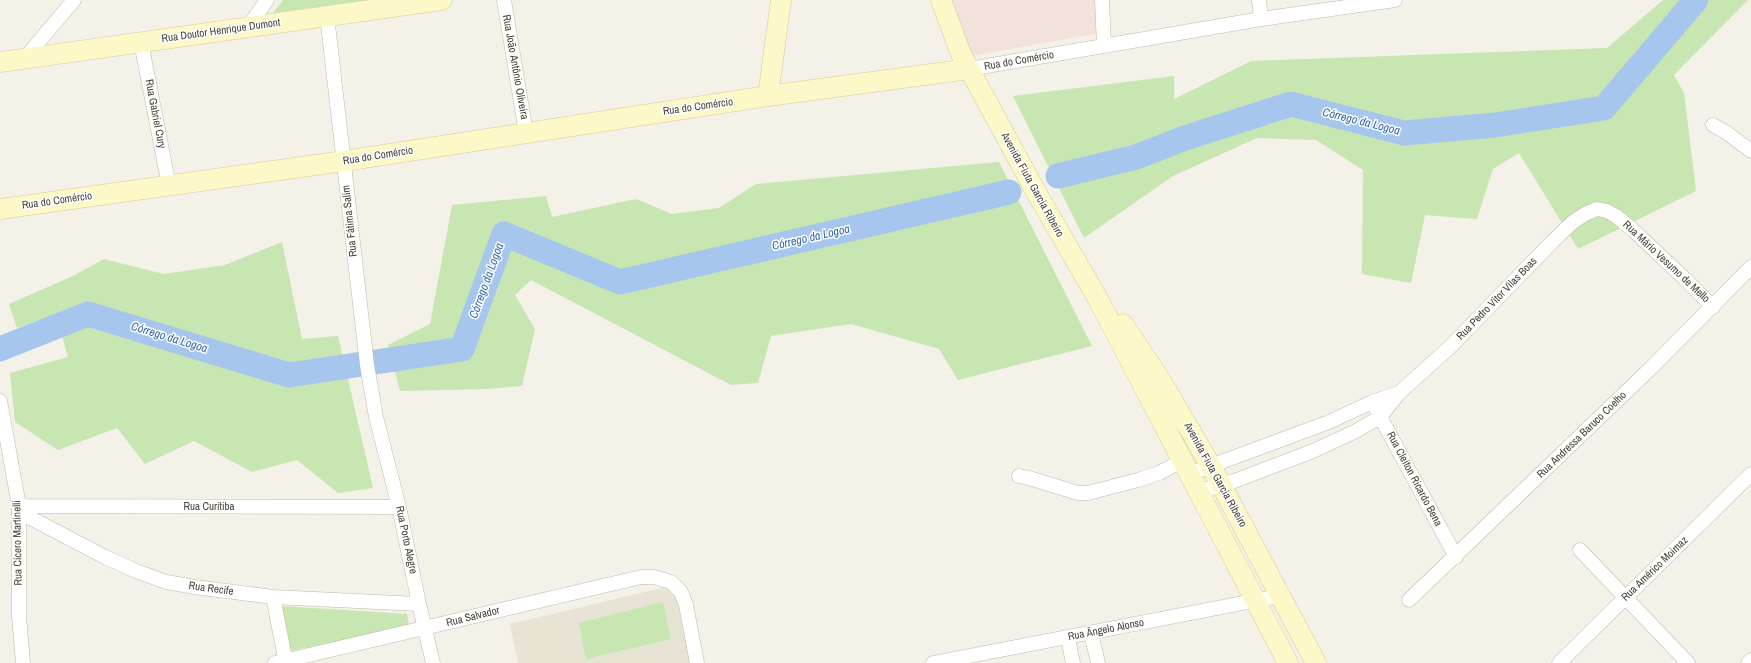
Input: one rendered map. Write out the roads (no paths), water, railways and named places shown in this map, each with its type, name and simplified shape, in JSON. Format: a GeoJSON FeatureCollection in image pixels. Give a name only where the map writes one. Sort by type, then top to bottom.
{"type":"FeatureCollection","features":[{"type":"Feature","properties":{"kind":"main road","name":"Rua Doutor Henrique Dumont"},"geometry":{"type":"LineString","coordinates":[[0,62],[433,0]]}},
{"type":"Feature","properties":{"kind":"main road"},"geometry":{"type":"LineString","coordinates":[[768,96],[781,0]]}},
{"type":"Feature","properties":{"kind":"main road","name":"Avenida Fiuta Garcia Ribeiro"},"geometry":{"type":"LineString","coordinates":[[941,0],[952,34],[969,70],[1036,192],[1098,299],[1288,663]]}},
{"type":"Feature","properties":{"kind":"main road","name":"Rua do Comércio"},"geometry":{"type":"LineString","coordinates":[[0,209],[344,161],[768,96],[969,70]]}},
{"type":"Feature","properties":{"kind":"main road","name":"Avenida Fiuta Garcia Ribeiro"},"geometry":{"type":"LineString","coordinates":[[1098,299],[1117,317],[1127,330],[1186,422],[1316,663]]}},
{"type":"Feature","properties":{"kind":"main road"},"geometry":{"type":"LineString","coordinates":[[1168,432],[1186,422]]}},
{"type":"Feature","properties":{"kind":"street"},"geometry":{"type":"LineString","coordinates":[[25,58],[74,0]]}},
{"type":"Feature","properties":{"kind":"street"},"geometry":{"type":"LineString","coordinates":[[248,27],[267,0]]}},
{"type":"Feature","properties":{"kind":"street","name":"Rua João Antônio Oliveira"},"geometry":{"type":"LineString","coordinates":[[504,0],[526,133]]}},
{"type":"Feature","properties":{"kind":"street"},"geometry":{"type":"LineString","coordinates":[[1102,0],[1104,46]]}},
{"type":"Feature","properties":{"kind":"street"},"geometry":{"type":"LineString","coordinates":[[1259,0],[1261,19]]}},
{"type":"Feature","properties":{"kind":"street","name":"Rua do Comércio"},"geometry":{"type":"LineString","coordinates":[[969,70],[1261,19],[1395,0]]}},
{"type":"Feature","properties":{"kind":"street","name":"Rua Fátima Salim"},"geometry":{"type":"LineString","coordinates":[[327,16],[363,331],[376,417]]}},
{"type":"Feature","properties":{"kind":"street","name":"Rua Gabriel Cury"},"geometry":{"type":"LineString","coordinates":[[140,42],[169,186]]}},
{"type":"Feature","properties":{"kind":"street"},"geometry":{"type":"LineString","coordinates":[[1713,125],[1727,133],[1751,152]]}},
{"type":"Feature","properties":{"kind":"street","name":"Rua Mário Vesumo de Mello"},"geometry":{"type":"LineString","coordinates":[[1597,209],[1607,211],[1616,216],[1632,229],[1713,307]]}},
{"type":"Feature","properties":{"kind":"street","name":"Rua Pedro Vitor Vilas Boas"},"geometry":{"type":"LineString","coordinates":[[1198,492],[1320,448],[1356,431],[1380,417],[1399,393],[1451,346],[1573,222],[1585,214],[1597,209]]}},
{"type":"Feature","properties":{"kind":"street","name":"Rua Andressa Baruco Coelho"},"geometry":{"type":"LineString","coordinates":[[1409,600],[1456,557],[1713,307],[1751,267]]}},
{"type":"Feature","properties":{"kind":"street","name":"Rua Pedro Vitor Vilas Boas"},"geometry":{"type":"LineString","coordinates":[[1019,476],[1078,493],[1088,493],[1138,480],[1159,472],[1186,467],[1211,466],[1329,422],[1372,402],[1399,393]]}},
{"type":"Feature","properties":{"kind":"street","name":"Rua Cícero Martinelli"},"geometry":{"type":"LineString","coordinates":[[0,400],[19,509],[19,616],[23,663]]}},
{"type":"Feature","properties":{"kind":"street","name":"Rua Cleiton Ricardo Bena"},"geometry":{"type":"LineString","coordinates":[[1372,402],[1456,557]]}},
{"type":"Feature","properties":{"kind":"street","name":"Rua Porto Alegre"},"geometry":{"type":"LineString","coordinates":[[376,417],[399,507],[433,663]]}},
{"type":"Feature","properties":{"kind":"street","name":"Rua Américo Moimaz"},"geometry":{"type":"LineString","coordinates":[[1559,663],[1751,474]]}},
{"type":"Feature","properties":{"kind":"street","name":"Rua Curitiba"},"geometry":{"type":"LineString","coordinates":[[19,509],[399,507]]}},
{"type":"Feature","properties":{"kind":"street","name":"Rua Recife"},"geometry":{"type":"LineString","coordinates":[[19,509],[105,557],[166,582],[273,597],[419,604]]}},
{"type":"Feature","properties":{"kind":"street"},"geometry":{"type":"LineString","coordinates":[[1580,550],[1688,663]]}},
{"type":"Feature","properties":{"kind":"street","name":"Rua Salvador"},"geometry":{"type":"LineString","coordinates":[[282,662],[641,577],[654,577],[671,582],[681,592],[686,605],[697,663]]}},
{"type":"Feature","properties":{"kind":"street","name":"Rua Ângelo Alonso"},"geometry":{"type":"LineString","coordinates":[[933,663],[1279,596]]}},
{"type":"Feature","properties":{"kind":"street"},"geometry":{"type":"LineString","coordinates":[[273,597],[282,662]]}},
{"type":"Feature","properties":{"kind":"street"},"geometry":{"type":"LineString","coordinates":[[1091,633],[1098,663]]}},
{"type":"Feature","properties":{"kind":"street"},"geometry":{"type":"LineString","coordinates":[[1068,638],[1073,663]]}},
{"type":"Feature","properties":{"kind":"street"},"geometry":{"type":"LineString","coordinates":[[1748,663],[1751,660]]}},
{"type":"Feature","properties":{"kind":"waterway","name":"Córrego da Logoa"},"geometry":{"type":"LineString","coordinates":[[1058,176],[1136,157],[1185,138],[1291,104],[1404,133],[1495,125],[1604,108],[1696,0]]}},
{"type":"Feature","properties":{"kind":"waterway","name":"Córrego da Logoa"},"geometry":{"type":"LineString","coordinates":[[0,349],[88,314],[289,375],[462,349],[504,234],[620,282],[1009,192]]}}]}
